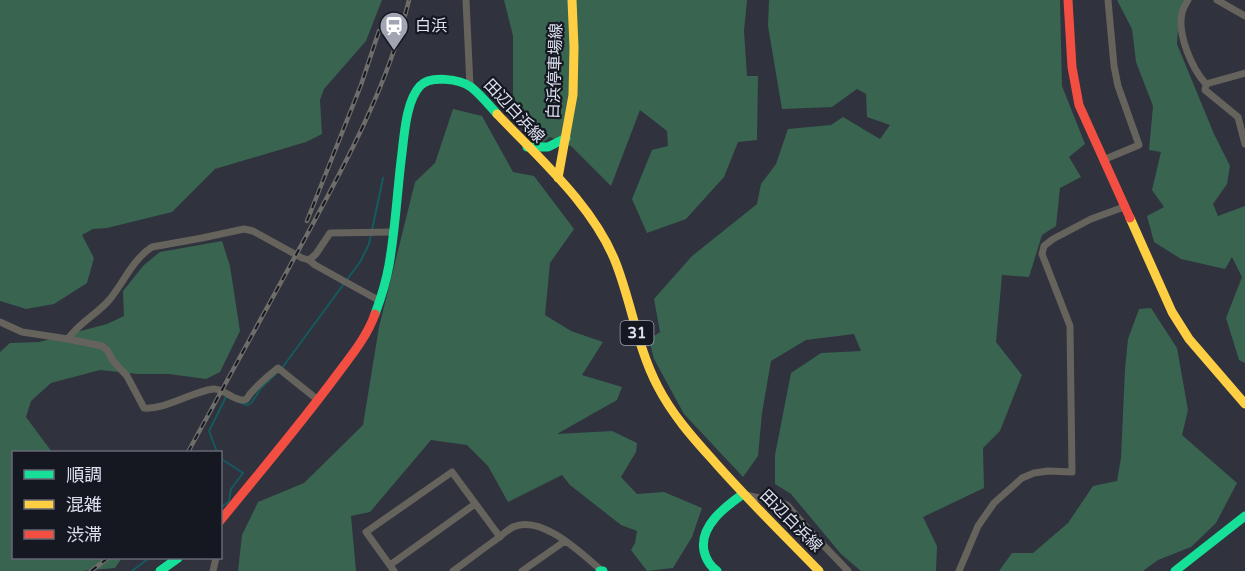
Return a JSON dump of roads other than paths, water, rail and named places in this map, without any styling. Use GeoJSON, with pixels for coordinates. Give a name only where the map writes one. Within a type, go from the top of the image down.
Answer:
{"type":"FeatureCollection","features":[{"type":"Feature","properties":{"kind":"main road","name":"白浜停車場線"},"geometry":{"type":"LineString","coordinates":[[558,178],[573,94],[572,0]]}},
{"type":"Feature","properties":{"kind":"main road"},"geometry":{"type":"LineString","coordinates":[[1068,0],[1072,67],[1079,105],[1103,160],[1180,327],[1245,404]]}},
{"type":"Feature","properties":{"kind":"main road","name":"田辺白浜線"},"geometry":{"type":"LineString","coordinates":[[222,519],[318,400],[373,321],[388,265],[405,131],[412,97],[423,82],[433,78],[470,86],[558,178],[596,223],[617,265],[640,345],[658,387],[684,427],[743,494],[819,571]]}},
{"type":"Feature","properties":{"kind":"main road"},"geometry":{"type":"LineString","coordinates":[[527,147],[555,146],[566,138]]}},
{"type":"Feature","properties":{"kind":"main road"},"geometry":{"type":"LineString","coordinates":[[717,571],[711,568],[704,552],[702,544],[705,534],[712,523],[743,494]]}},
{"type":"Feature","properties":{"kind":"main road"},"geometry":{"type":"LineString","coordinates":[[1175,571],[1245,516]]}},
{"type":"Feature","properties":{"kind":"main road"},"geometry":{"type":"LineString","coordinates":[[160,571],[177,559]]}},
{"type":"Feature","properties":{"kind":"street"},"geometry":{"type":"LineString","coordinates":[[466,0],[470,86]]}},
{"type":"Feature","properties":{"kind":"street"},"geometry":{"type":"LineString","coordinates":[[1103,160],[1139,145],[1118,86],[1108,0]]}},
{"type":"Feature","properties":{"kind":"street"},"geometry":{"type":"LineString","coordinates":[[1188,0],[1181,14],[1182,32],[1196,72],[1206,84],[1205,90],[1241,116],[1245,144]]}},
{"type":"Feature","properties":{"kind":"street"},"geometry":{"type":"LineString","coordinates":[[1217,0],[1245,16]]}},
{"type":"Feature","properties":{"kind":"street"},"geometry":{"type":"LineString","coordinates":[[1206,84],[1245,73]]}},
{"type":"Feature","properties":{"kind":"street"},"geometry":{"type":"LineString","coordinates":[[959,571],[978,526],[994,503],[1022,478],[1048,471],[1072,472],[1070,326],[1042,254],[1044,246],[1053,239],[1091,219],[1124,207]]}},
{"type":"Feature","properties":{"kind":"street"},"geometry":{"type":"LineString","coordinates":[[68,339],[78,327],[109,300],[145,251],[152,247],[212,236],[236,229],[253,231],[380,301]]}},
{"type":"Feature","properties":{"kind":"street"},"geometry":{"type":"LineString","coordinates":[[309,260],[316,254],[330,233],[393,232]]}},
{"type":"Feature","properties":{"kind":"street"},"geometry":{"type":"LineString","coordinates":[[0,322],[22,332],[102,346],[127,376],[144,408],[156,408],[198,392],[216,389],[235,398],[247,400],[258,386],[278,368],[318,400]]}},
{"type":"Feature","properties":{"kind":"street"},"geometry":{"type":"LineString","coordinates":[[475,504],[392,568],[366,532],[452,472],[500,537]]}},
{"type":"Feature","properties":{"kind":"street"},"geometry":{"type":"LineString","coordinates":[[743,494],[787,505],[848,571]]}},
{"type":"Feature","properties":{"kind":"street"},"geometry":{"type":"LineString","coordinates":[[453,571],[514,527],[526,524],[537,525],[565,541],[602,571]]}},
{"type":"Feature","properties":{"kind":"street"},"geometry":{"type":"LineString","coordinates":[[522,571],[565,541]]}},
{"type":"Feature","properties":{"kind":"waterway"},"geometry":{"type":"LineString","coordinates":[[241,403],[248,405],[252,402],[261,388],[282,368],[360,262],[369,244],[383,178]]}},
{"type":"Feature","properties":{"kind":"waterway"},"geometry":{"type":"LineString","coordinates":[[217,451],[209,431],[228,397]]}},
{"type":"Feature","properties":{"kind":"waterway"},"geometry":{"type":"LineString","coordinates":[[222,459],[243,473],[231,489],[229,501],[222,507]]}},
{"type":"Feature","properties":{"kind":"waterway"},"geometry":{"type":"LineString","coordinates":[[132,571],[148,559]]}},
{"type":"Feature","properties":{"kind":"railway"},"geometry":{"type":"LineString","coordinates":[[189,451],[346,161],[388,66],[409,0]]}},
{"type":"Feature","properties":{"kind":"railway"},"geometry":{"type":"LineString","coordinates":[[307,221],[361,85],[379,31]]}},
{"type":"Feature","properties":{"kind":"railway"},"geometry":{"type":"LineString","coordinates":[[91,571],[107,559]]}},
{"type":"Feature","properties":{"kind":"place","name":"白浜"},"geometry":{"type":"Point","coordinates":[394,52]}}]}
